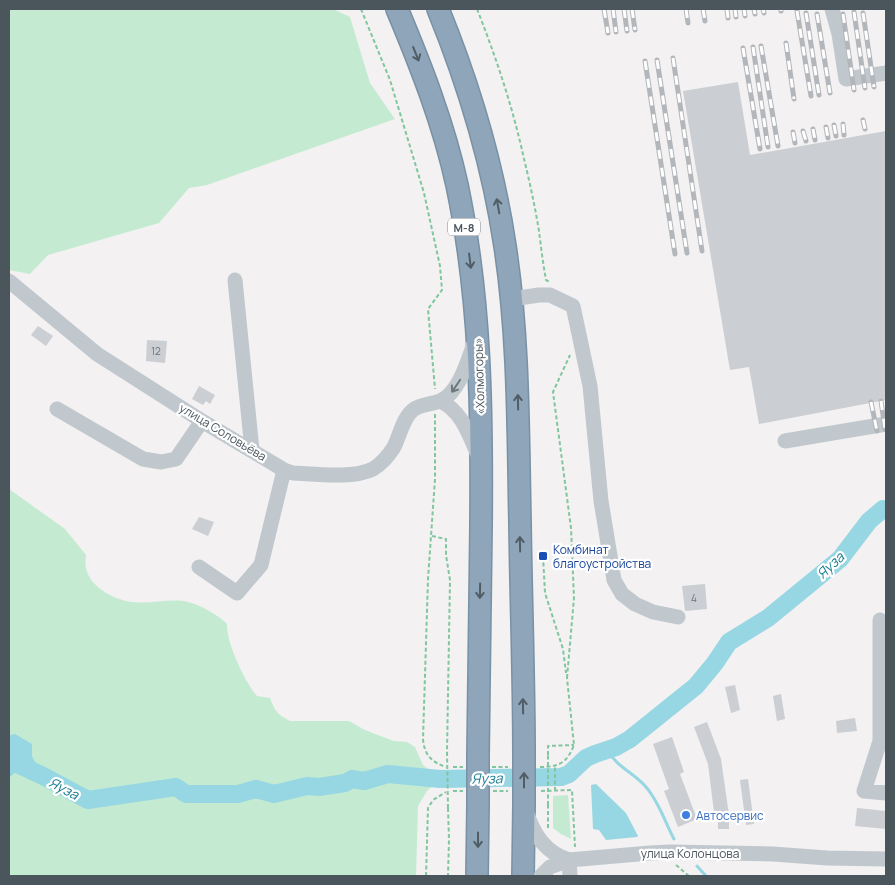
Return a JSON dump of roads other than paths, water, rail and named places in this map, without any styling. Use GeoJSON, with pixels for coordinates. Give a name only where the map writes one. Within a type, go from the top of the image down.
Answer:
{"type":"FeatureCollection","features":[{"type":"Feature","properties":{"kind":"highway","name":"«Холмогоры»"},"geometry":{"type":"LineString","coordinates":[[397,9],[418,60],[457,184],[468,250],[478,332],[481,462],[478,876]]}},
{"type":"Feature","properties":{"kind":"highway"},"geometry":{"type":"LineString","coordinates":[[438,9],[452,43],[475,112],[493,180],[512,299],[518,382],[524,805],[523,876]]}},
{"type":"Feature","properties":{"kind":"street"},"geometry":{"type":"LineString","coordinates":[[832,9],[839,34],[846,79],[886,72]]}},
{"type":"Feature","properties":{"kind":"street"},"geometry":{"type":"LineString","coordinates":[[236,280],[252,450]]}},
{"type":"Feature","properties":{"kind":"street","name":"улица Соловьёва"},"geometry":{"type":"LineString","coordinates":[[9,281],[97,354],[202,421],[284,470],[293,473],[356,473],[380,464],[394,446],[412,410],[446,398],[460,380],[478,332]]}},
{"type":"Feature","properties":{"kind":"street"},"geometry":{"type":"LineString","coordinates":[[512,299],[550,295],[573,306],[590,386],[602,501],[614,580],[622,594],[635,604],[653,612],[678,617]]}},
{"type":"Feature","properties":{"kind":"street"},"geometry":{"type":"LineString","coordinates":[[437,402],[457,413],[481,462]]}},
{"type":"Feature","properties":{"kind":"street"},"geometry":{"type":"LineString","coordinates":[[57,409],[142,459],[161,462],[176,459],[202,421]]}},
{"type":"Feature","properties":{"kind":"street"},"geometry":{"type":"LineString","coordinates":[[785,441],[886,424]]}},
{"type":"Feature","properties":{"kind":"street"},"geometry":{"type":"LineString","coordinates":[[199,567],[237,593],[261,565],[284,470]]}},
{"type":"Feature","properties":{"kind":"street"},"geometry":{"type":"LineString","coordinates":[[880,620],[883,739],[864,791],[886,793]]}},
{"type":"Feature","properties":{"kind":"street"},"geometry":{"type":"LineString","coordinates":[[524,805],[534,833],[544,846],[559,857],[569,860],[570,876]]}},
{"type":"Feature","properties":{"kind":"street","name":"улица Колонцова"},"geometry":{"type":"LineString","coordinates":[[541,876],[550,866],[569,860],[650,852],[773,854],[827,858],[886,859]]}},
{"type":"Feature","properties":{"kind":"water"},"geometry":{"type":"Polygon","coordinates":[[[15,734],[32,744],[32,756],[43,776],[31,777],[16,772],[9,778],[9,735],[15,734]]]}},
{"type":"Feature","properties":{"kind":"water"},"geometry":{"type":"Polygon","coordinates":[[[596,784],[626,813],[637,837],[606,840],[599,830],[593,829],[591,785],[596,784]]]}},
{"type":"Feature","properties":{"kind":"waterway","name":"Яуза"},"geometry":{"type":"LineString","coordinates":[[9,760],[88,800],[176,787],[186,794],[238,794],[256,789],[274,794],[307,786],[319,787],[345,783],[352,779],[364,781],[388,774],[440,779],[561,777],[569,774],[586,758],[616,747],[630,739],[696,686],[729,642],[768,618],[840,559],[869,521],[883,509]]}},
{"type":"Feature","properties":{"kind":"waterway"},"geometry":{"type":"LineString","coordinates":[[607,750],[616,762],[641,782],[651,793],[674,839]]}},
{"type":"Feature","properties":{"kind":"waterway"},"geometry":{"type":"LineString","coordinates":[[697,866],[706,876]]}},
{"type":"Feature","properties":{"kind":"railway"},"geometry":{"type":"LineString","coordinates":[[604,9],[608,33]]}},
{"type":"Feature","properties":{"kind":"railway"},"geometry":{"type":"LineString","coordinates":[[613,9],[616,32]]}},
{"type":"Feature","properties":{"kind":"railway"},"geometry":{"type":"LineString","coordinates":[[624,9],[627,31]]}},
{"type":"Feature","properties":{"kind":"railway"},"geometry":{"type":"LineString","coordinates":[[632,9],[635,30]]}},
{"type":"Feature","properties":{"kind":"railway"},"geometry":{"type":"LineString","coordinates":[[686,9],[688,23]]}},
{"type":"Feature","properties":{"kind":"railway"},"geometry":{"type":"LineString","coordinates":[[703,9],[705,21]]}},
{"type":"Feature","properties":{"kind":"railway"},"geometry":{"type":"LineString","coordinates":[[727,9],[728,18]]}},
{"type":"Feature","properties":{"kind":"railway"},"geometry":{"type":"LineString","coordinates":[[735,9],[736,17]]}},
{"type":"Feature","properties":{"kind":"railway"},"geometry":{"type":"LineString","coordinates":[[744,9],[745,16]]}},
{"type":"Feature","properties":{"kind":"railway"},"geometry":{"type":"LineString","coordinates":[[754,9],[755,14]]}},
{"type":"Feature","properties":{"kind":"railway"},"geometry":{"type":"LineString","coordinates":[[763,9],[764,13]]}},
{"type":"Feature","properties":{"kind":"railway"},"geometry":{"type":"LineString","coordinates":[[797,11],[811,96]]}},
{"type":"Feature","properties":{"kind":"railway"},"geometry":{"type":"LineString","coordinates":[[854,12],[865,88]]}},
{"type":"Feature","properties":{"kind":"railway"},"geometry":{"type":"LineString","coordinates":[[806,13],[819,95]]}},
{"type":"Feature","properties":{"kind":"railway"},"geometry":{"type":"LineString","coordinates":[[863,13],[874,87]]}},
{"type":"Feature","properties":{"kind":"railway"},"geometry":{"type":"LineString","coordinates":[[817,14],[830,93]]}},
{"type":"Feature","properties":{"kind":"railway"},"geometry":{"type":"LineString","coordinates":[[843,14],[854,90]]}},
{"type":"Feature","properties":{"kind":"railway"},"geometry":{"type":"LineString","coordinates":[[786,43],[794,99]]}},
{"type":"Feature","properties":{"kind":"railway"},"geometry":{"type":"LineString","coordinates":[[761,46],[778,146]]}},
{"type":"Feature","properties":{"kind":"railway"},"geometry":{"type":"LineString","coordinates":[[753,47],[768,147]]}},
{"type":"Feature","properties":{"kind":"railway"},"geometry":{"type":"LineString","coordinates":[[743,48],[760,149]]}},
{"type":"Feature","properties":{"kind":"railway"},"geometry":{"type":"LineString","coordinates":[[673,58],[702,251]]}},
{"type":"Feature","properties":{"kind":"railway"},"geometry":{"type":"LineString","coordinates":[[657,60],[687,253]]}},
{"type":"Feature","properties":{"kind":"railway"},"geometry":{"type":"LineString","coordinates":[[645,61],[675,254]]}},
{"type":"Feature","properties":{"kind":"railway"},"geometry":{"type":"LineString","coordinates":[[863,120],[865,129]]}},
{"type":"Feature","properties":{"kind":"railway"},"geometry":{"type":"LineString","coordinates":[[843,124],[844,135]]}},
{"type":"Feature","properties":{"kind":"railway"},"geometry":{"type":"LineString","coordinates":[[834,125],[836,136]]}},
{"type":"Feature","properties":{"kind":"railway"},"geometry":{"type":"LineString","coordinates":[[826,127],[828,138]]}},
{"type":"Feature","properties":{"kind":"railway"},"geometry":{"type":"LineString","coordinates":[[813,129],[815,140]]}},
{"type":"Feature","properties":{"kind":"railway"},"geometry":{"type":"LineString","coordinates":[[803,131],[806,141]]}},
{"type":"Feature","properties":{"kind":"railway"},"geometry":{"type":"LineString","coordinates":[[793,132],[795,143]]}},
{"type":"Feature","properties":{"kind":"railway"},"geometry":{"type":"LineString","coordinates":[[881,401],[885,429]]}},
{"type":"Feature","properties":{"kind":"railway"},"geometry":{"type":"LineString","coordinates":[[871,402],[877,431]]}},
{"type":"Feature","properties":{"kind":"place","name":"Комбинат благоустройства"},"geometry":{"type":"Point","coordinates":[543,556]}},
{"type":"Feature","properties":{"kind":"place","name":"Автосервис"},"geometry":{"type":"Point","coordinates":[686,815]}}]}
